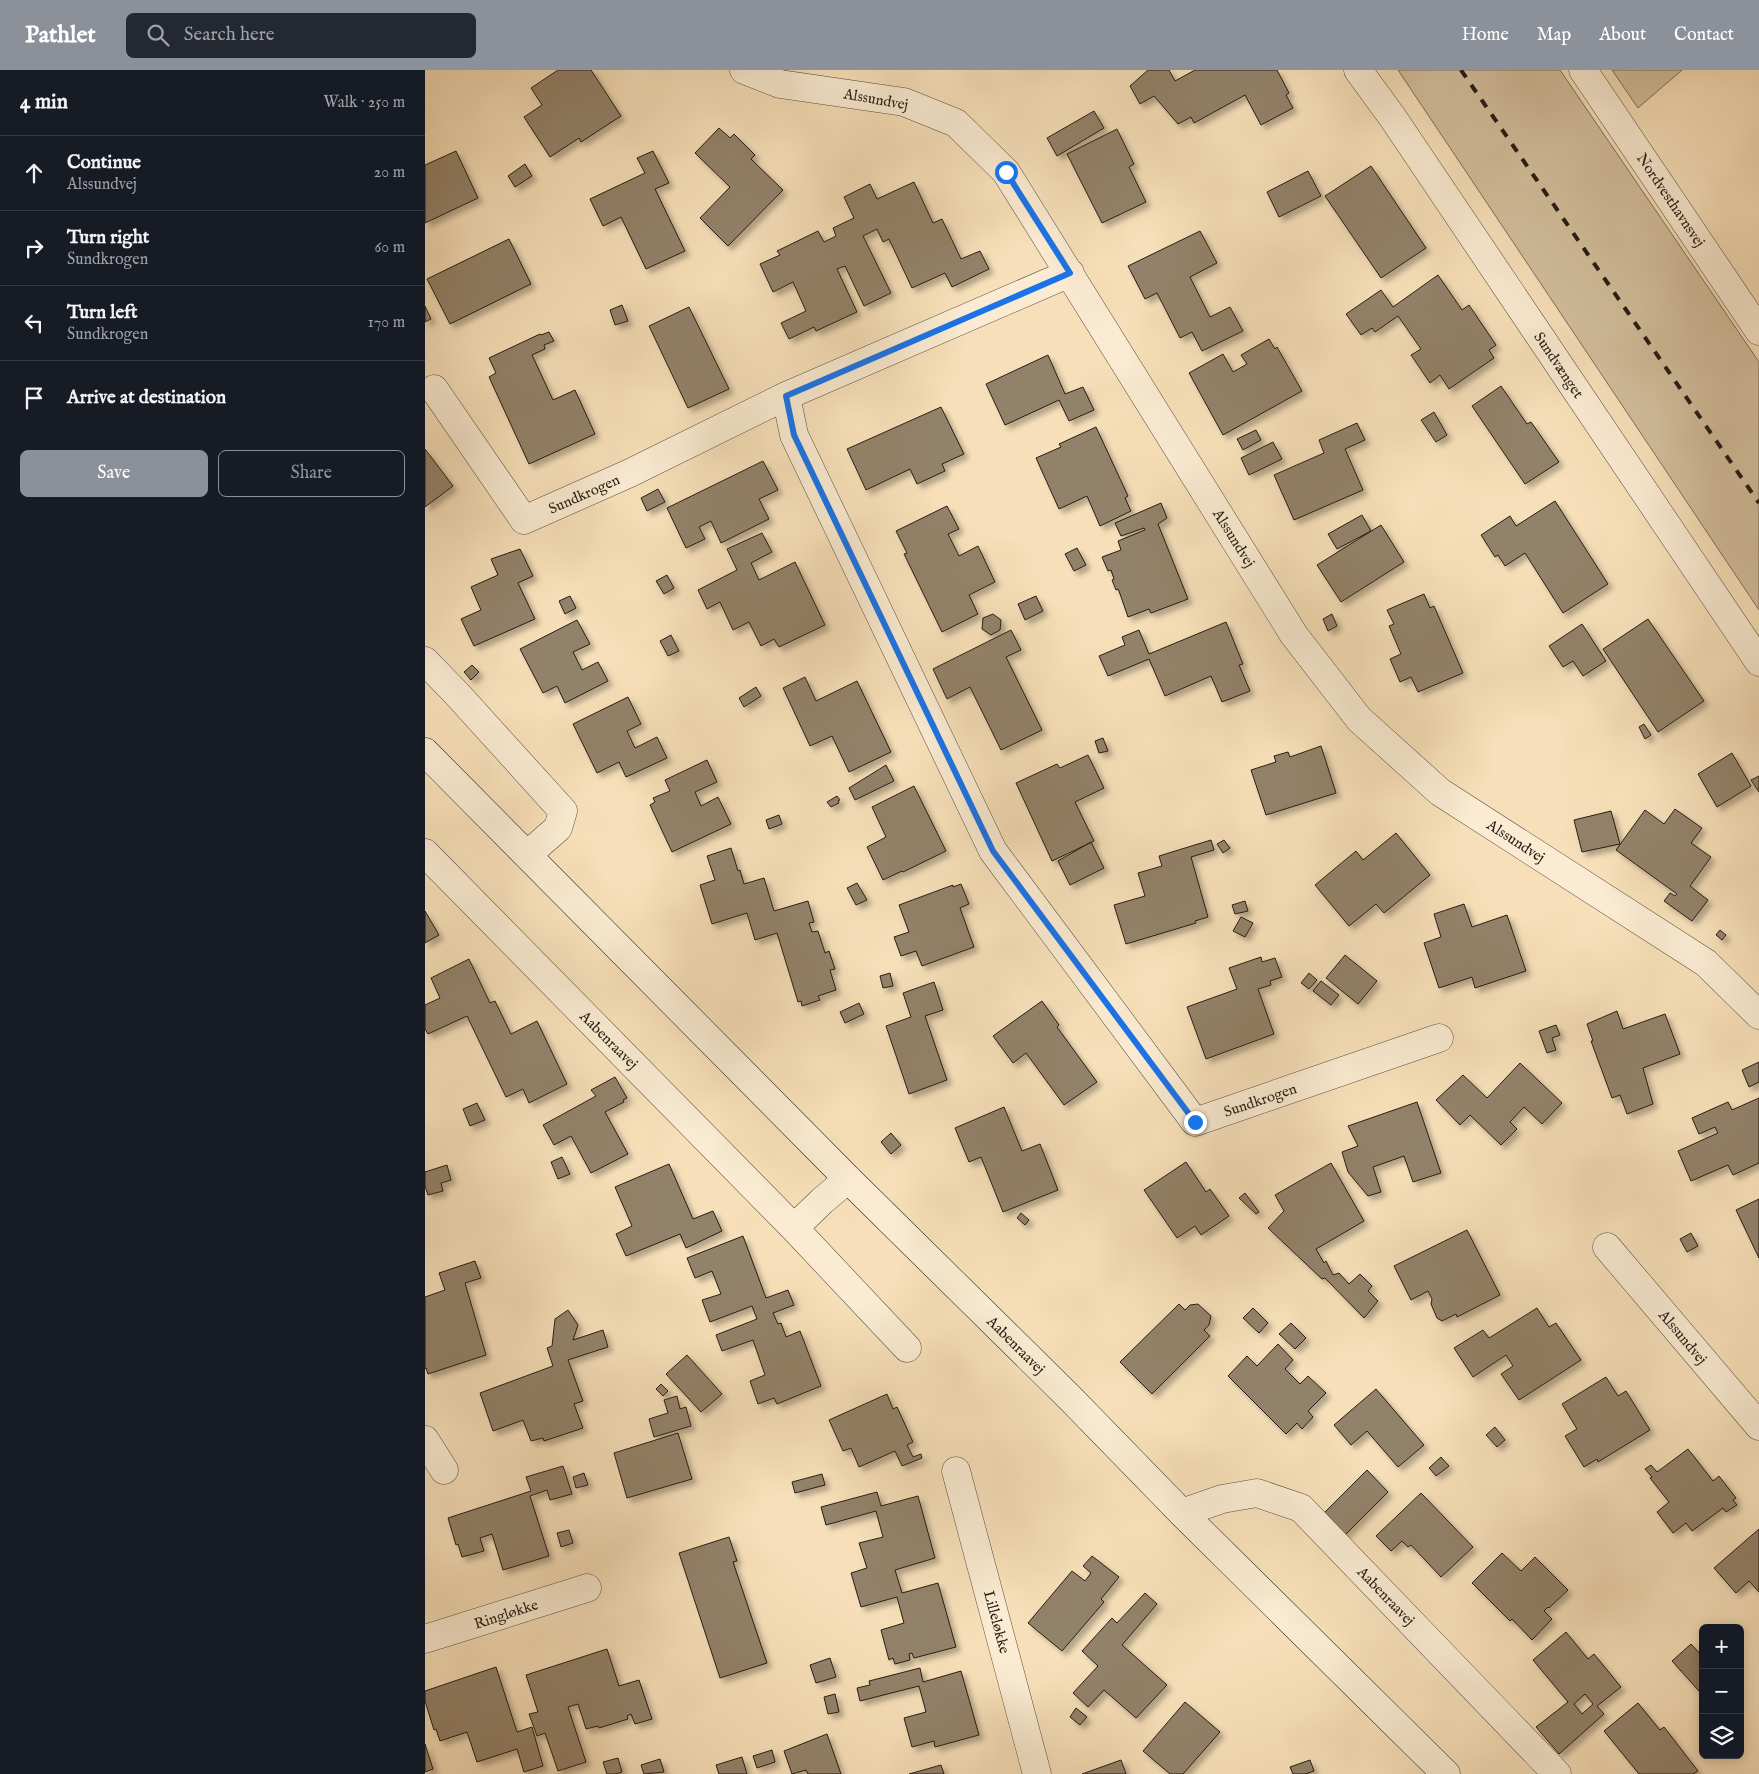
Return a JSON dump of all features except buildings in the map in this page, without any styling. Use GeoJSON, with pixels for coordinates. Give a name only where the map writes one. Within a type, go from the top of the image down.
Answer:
{"type":"FeatureCollection","features":[{"type":"Feature","properties":{"kind":"street","name":"Alssundvej"},"geometry":{"type":"LineString","coordinates":[[744,70],[779,84],[904,102],[956,123],[1006,172],[1294,635],[1359,719],[1440,792],[1706,963],[1759,1015]]}},
{"type":"Feature","properties":{"kind":"street","name":"Sundvænget"},"geometry":{"type":"LineString","coordinates":[[1358,70],[1399,126],[1759,662]]}},
{"type":"Feature","properties":{"kind":"street","name":"Nordvesthavnsvej"},"geometry":{"type":"LineString","coordinates":[[1583,70],[1759,331]]}},
{"type":"Feature","properties":{"kind":"street","name":"Sundkrogen"},"geometry":{"type":"LineString","coordinates":[[434,389],[524,520],[630,473],[786,396],[1070,273]]}},
{"type":"Feature","properties":{"kind":"street","name":"Sundkrogen"},"geometry":{"type":"LineString","coordinates":[[786,396],[794,435],[993,851],[1195,1122],[1439,1038]]}},
{"type":"Feature","properties":{"kind":"street"},"geometry":{"type":"LineString","coordinates":[[425,661],[563,811],[558,828],[527,855]]}},
{"type":"Feature","properties":{"kind":"street","name":"Aabenraavej"},"geometry":{"type":"LineString","coordinates":[[425,752],[848,1179],[1446,1774]]}},
{"type":"Feature","properties":{"kind":"street","name":"Aabenraavej"},"geometry":{"type":"LineString","coordinates":[[425,853],[794,1228],[907,1348]]}},
{"type":"Feature","properties":{"kind":"street"},"geometry":{"type":"LineString","coordinates":[[794,1228],[848,1179]]}},
{"type":"Feature","properties":{"kind":"street","name":"Alssundvej"},"geometry":{"type":"LineString","coordinates":[[1607,1247],[1759,1426]]}},
{"type":"Feature","properties":{"kind":"street"},"geometry":{"type":"LineString","coordinates":[[425,1440],[444,1470]]}},
{"type":"Feature","properties":{"kind":"street","name":"Lilleløkke"},"geometry":{"type":"LineString","coordinates":[[956,1471],[1037,1774]]}},
{"type":"Feature","properties":{"kind":"street","name":"Aabenraavej"},"geometry":{"type":"LineString","coordinates":[[1182,1513],[1222,1499],[1257,1493],[1301,1508],[1557,1774]]}},
{"type":"Feature","properties":{"kind":"street","name":"Ringløkke"},"geometry":{"type":"LineString","coordinates":[[425,1639],[587,1588]]}},
{"type":"Feature","properties":{"kind":"shaded area"},"geometry":{"type":"Polygon","coordinates":[[[1398,70],[1560,70],[1759,362],[1759,610],[1398,70]]]}},
{"type":"Feature","properties":{"kind":"shaded area"},"geometry":{"type":"Polygon","coordinates":[[[1612,70],[1682,70],[1638,108],[1612,70]]]}},
{"type":"Feature","properties":{"kind":"railway"},"geometry":{"type":"LineString","coordinates":[[1461,70],[1759,503]]}},
{"type":"Feature","properties":{"kind":"route"},"geometry":{"type":"LineString","coordinates":[[1006,172],[1070,273],[786,396],[794,435],[993,851],[1195,1122]]}}]}
